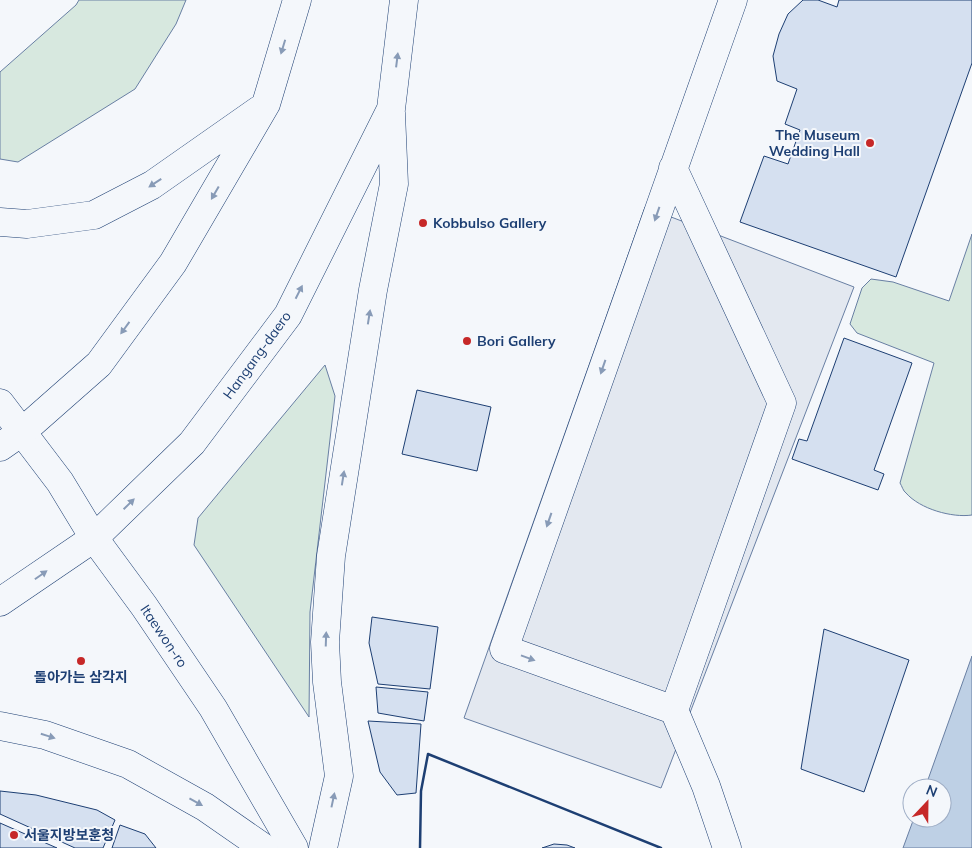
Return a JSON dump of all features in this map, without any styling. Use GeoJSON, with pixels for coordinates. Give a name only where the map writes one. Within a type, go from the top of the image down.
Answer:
{"type":"FeatureCollection","features":[{"type":"Feature","properties":{"kind":"main road"},"geometry":{"type":"LineString","coordinates":[[0,447],[23,431],[99,364],[173,263],[266,104],[297,0]]}},
{"type":"Feature","properties":{"kind":"main road","name":"Hangang-daero"},"geometry":{"type":"LineString","coordinates":[[0,602],[94,538],[192,443],[285,320],[391,109],[404,0]]}},
{"type":"Feature","properties":{"kind":"main road"},"geometry":{"type":"LineString","coordinates":[[674,710],[504,649],[733,0]]}},
{"type":"Feature","properties":{"kind":"main road"},"geometry":{"type":"LineString","coordinates":[[0,222],[27,224],[94,214],[152,186],[266,104]]}},
{"type":"Feature","properties":{"kind":"main road"},"geometry":{"type":"LineString","coordinates":[[323,848],[339,776],[327,682],[326,650],[331,556],[373,290],[394,184],[391,109]]}},
{"type":"Feature","properties":{"kind":"main road"},"geometry":{"type":"LineString","coordinates":[[673,168],[782,402],[674,710],[706,786],[727,848]]}},
{"type":"Feature","properties":{"kind":"main road","name":"Itaewon-ro"},"geometry":{"type":"LineString","coordinates":[[0,403],[60,482],[94,538],[144,606],[213,708],[294,848]]}},
{"type":"Feature","properties":{"kind":"main road"},"geometry":{"type":"LineString","coordinates":[[0,726],[45,734],[128,764],[204,807],[264,848]]}},
{"type":"Feature","properties":{"kind":"shaded area"},"geometry":{"type":"Polygon","coordinates":[[[79,0],[186,0],[176,24],[135,89],[18,162],[0,159],[0,72],[76,5],[79,0]]]}},
{"type":"Feature","properties":{"kind":"shaded area"},"geometry":{"type":"Polygon","coordinates":[[[645,207],[854,287],[661,788],[464,718],[645,207]]]}},
{"type":"Feature","properties":{"kind":"shaded area"},"geometry":{"type":"Polygon","coordinates":[[[972,234],[972,515],[964,516],[946,514],[919,504],[905,492],[900,483],[934,363],[857,333],[850,324],[862,288],[871,279],[893,282],[949,301],[972,234]]]}},
{"type":"Feature","properties":{"kind":"shaded area"},"geometry":{"type":"Polygon","coordinates":[[[325,365],[335,396],[310,612],[309,717],[194,545],[198,518],[325,365]]]}},
{"type":"Feature","properties":{"kind":"water"},"geometry":{"type":"Polygon","coordinates":[[[972,656],[972,848],[903,848],[910,828],[952,828],[952,778],[929,778],[972,656]]]}},
{"type":"Feature","properties":{"kind":"building","name":"The Museum Wedding Hall"},"geometry":{"type":"Polygon","coordinates":[[[803,0],[818,0],[837,7],[839,0],[972,0],[972,63],[896,277],[740,222],[764,156],[788,164],[800,130],[785,124],[797,89],[777,81],[773,56],[779,34],[788,14],[803,0]]]}},
{"type":"Feature","properties":{"kind":"building"},"geometry":{"type":"Polygon","coordinates":[[[844,338],[912,363],[874,470],[884,474],[878,490],[792,459],[799,439],[807,441],[844,338]]]}},
{"type":"Feature","properties":{"kind":"building"},"geometry":{"type":"Polygon","coordinates":[[[417,390],[491,407],[477,471],[402,454],[417,390]]]}},
{"type":"Feature","properties":{"kind":"building"},"geometry":{"type":"Polygon","coordinates":[[[372,617],[438,627],[430,689],[378,684],[369,643],[372,617]]]}},
{"type":"Feature","properties":{"kind":"building"},"geometry":{"type":"Polygon","coordinates":[[[824,629],[909,660],[864,792],[801,769],[824,629]]]}},
{"type":"Feature","properties":{"kind":"building"},"geometry":{"type":"Polygon","coordinates":[[[376,687],[428,692],[424,721],[378,713],[376,687]]]}},
{"type":"Feature","properties":{"kind":"building"},"geometry":{"type":"Polygon","coordinates":[[[368,721],[421,724],[416,793],[397,795],[380,772],[368,721]]]}},
{"type":"Feature","properties":{"kind":"building"},"geometry":{"type":"Polygon","coordinates":[[[0,791],[36,795],[97,810],[115,820],[103,848],[75,848],[0,814],[0,791]]]}},
{"type":"Feature","properties":{"kind":"building","name":"서울지방보훈청"},"geometry":{"type":"Polygon","coordinates":[[[0,823],[57,848],[0,848],[0,823]]]}},
{"type":"Feature","properties":{"kind":"building"},"geometry":{"type":"Polygon","coordinates":[[[120,825],[145,834],[156,848],[112,848],[120,825]]]}},
{"type":"Feature","properties":{"kind":"building"},"geometry":{"type":"Polygon","coordinates":[[[554,844],[567,845],[575,848],[542,848],[554,844]]]}},
{"type":"Feature","properties":{"kind":"wall"},"geometry":{"type":"LineString","coordinates":[[420,848],[421,791],[428,754],[661,848]]}},
{"type":"Feature","properties":{"kind":"place","name":"The Museum Wedding Hall"},"geometry":{"type":"Point","coordinates":[870,143]}},
{"type":"Feature","properties":{"kind":"place","name":"Kobbulso Gallery"},"geometry":{"type":"Point","coordinates":[423,223]}},
{"type":"Feature","properties":{"kind":"place","name":"Bori Gallery"},"geometry":{"type":"Point","coordinates":[467,341]}},
{"type":"Feature","properties":{"kind":"place","name":"돌아가는 삼각지"},"geometry":{"type":"Point","coordinates":[81,661]}},
{"type":"Feature","properties":{"kind":"place","name":"서울지방보훈청"},"geometry":{"type":"Point","coordinates":[14,835]}}]}
